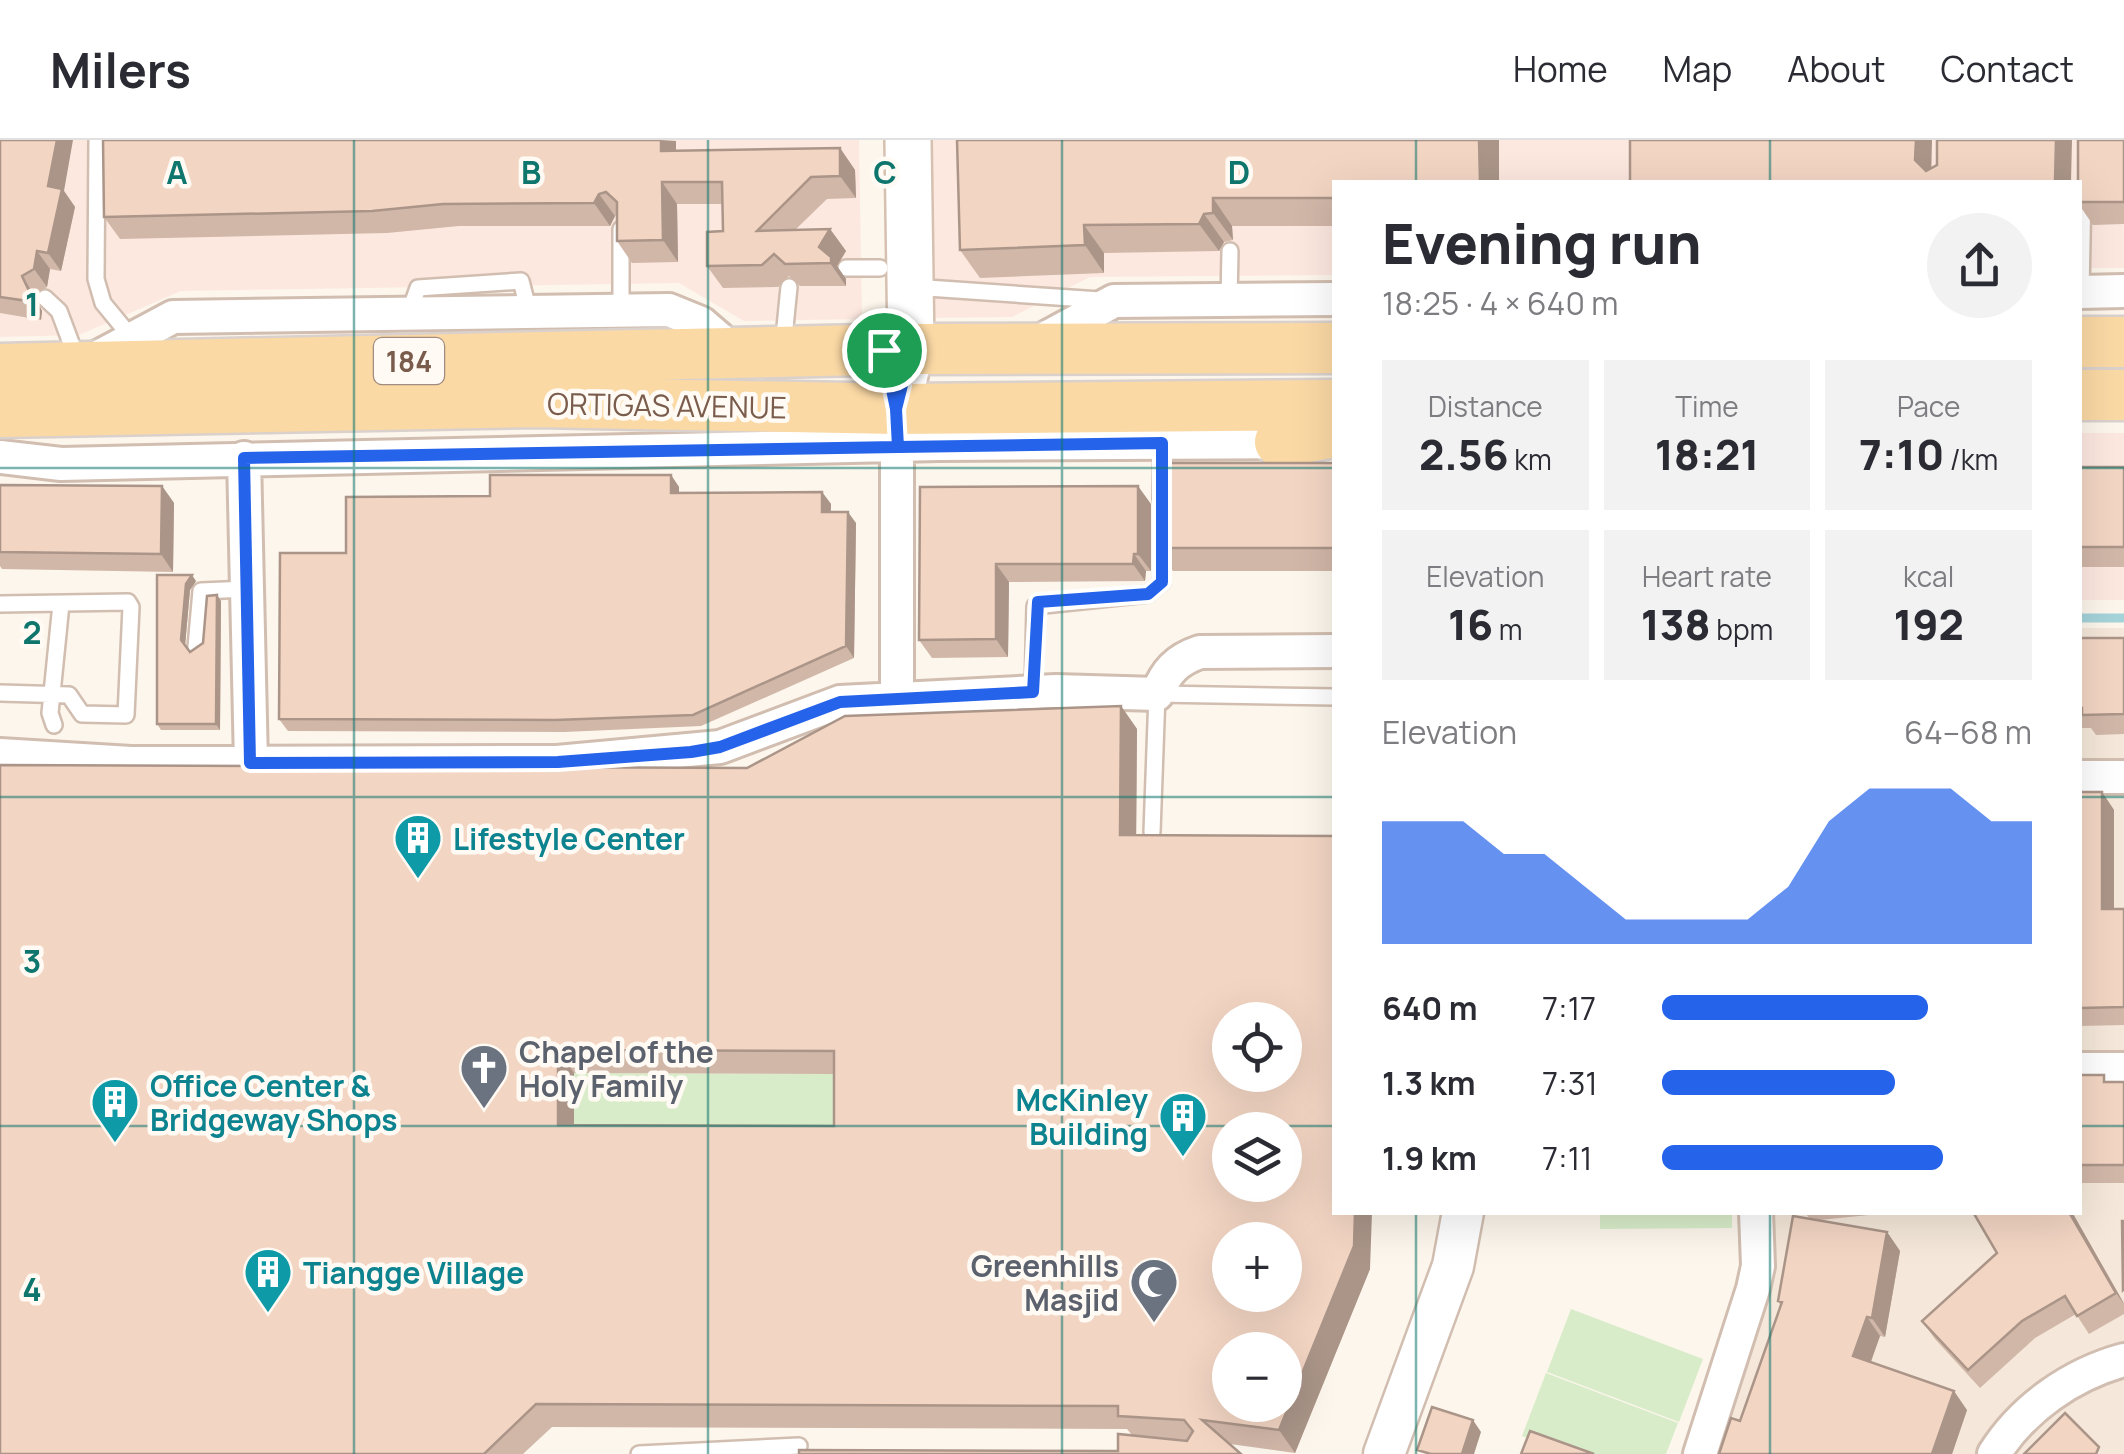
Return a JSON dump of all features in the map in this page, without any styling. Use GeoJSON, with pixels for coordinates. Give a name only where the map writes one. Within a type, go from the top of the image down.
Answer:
{"type":"FeatureCollection","features":[{"type":"Feature","properties":{"kind":"main road"},"geometry":{"type":"LineString","coordinates":[[882,140],[878,274],[898,349],[897,428]]}},
{"type":"Feature","properties":{"kind":"main road"},"geometry":{"type":"LineString","coordinates":[[878,274],[908,140]]}},
{"type":"Feature","properties":{"kind":"main road"},"geometry":{"type":"LineString","coordinates":[[2082,342],[2124,342]]}},
{"type":"Feature","properties":{"kind":"main road","name":"ORTIGAS AVENUE"},"geometry":{"type":"LineString","coordinates":[[0,369],[898,349],[1332,348]]}},
{"type":"Feature","properties":{"kind":"main road"},"geometry":{"type":"LineString","coordinates":[[2082,395],[2124,394]]}},
{"type":"Feature","properties":{"kind":"main road","name":"ORTIGAS AVENUE"},"geometry":{"type":"LineString","coordinates":[[0,412],[537,402],[897,428],[1332,406]]}},
{"type":"Feature","properties":{"kind":"main road"},"geometry":{"type":"LineString","coordinates":[[1280,442],[1332,433]]}},
{"type":"Feature","properties":{"kind":"street"},"geometry":{"type":"LineString","coordinates":[[2082,292],[2124,291]]}},
{"type":"Feature","properties":{"kind":"street"},"geometry":{"type":"LineString","coordinates":[[1026,350],[1049,333],[1114,301],[1332,299]]}},
{"type":"Feature","properties":{"kind":"street"},"geometry":{"type":"LineString","coordinates":[[80,368],[174,317],[669,310],[760,353]]}},
{"type":"Feature","properties":{"kind":"street"},"geometry":{"type":"LineString","coordinates":[[897,428],[897,700]]}},
{"type":"Feature","properties":{"kind":"street"},"geometry":{"type":"LineString","coordinates":[[0,457],[61,464],[897,428],[1162,443],[1332,442]]}},
{"type":"Feature","properties":{"kind":"street"},"geometry":{"type":"LineString","coordinates":[[244,458],[250,763]]}},
{"type":"Feature","properties":{"kind":"street"},"geometry":{"type":"LineString","coordinates":[[0,755],[52,760],[250,763],[558,762],[691,752],[720,747],[840,702],[1033,692],[1157,694],[1168,671],[1182,658],[1200,652],[1332,651]]}},
{"type":"Feature","properties":{"kind":"street"},"geometry":{"type":"LineString","coordinates":[[2082,777],[2124,776]]}},
{"type":"Feature","properties":{"kind":"street"},"geometry":{"type":"LineString","coordinates":[[2082,1069],[2124,1069]]}},
{"type":"Feature","properties":{"kind":"street"},"geometry":{"type":"LineString","coordinates":[[1384,1454],[1453,1266],[1463,1215]]}},
{"type":"Feature","properties":{"kind":"street"},"geometry":{"type":"LineString","coordinates":[[1700,1454],[1754,1289],[1758,1266],[1756,1215]]}},
{"type":"Feature","properties":{"kind":"street"},"geometry":{"type":"LineString","coordinates":[[1994,1454],[2053,1392],[2090,1370],[2124,1360]]}},
{"type":"Feature","properties":{"kind":"lane"},"geometry":{"type":"LineString","coordinates":[[97,140],[96,279],[103,303],[131,337]]}},
{"type":"Feature","properties":{"kind":"lane"},"geometry":{"type":"LineString","coordinates":[[2082,234],[2083,177]]}},
{"type":"Feature","properties":{"kind":"lane"},"geometry":{"type":"LineString","coordinates":[[621,225],[621,310]]}},
{"type":"Feature","properties":{"kind":"lane"},"geometry":{"type":"LineString","coordinates":[[1229,300],[1230,251]]}},
{"type":"Feature","properties":{"kind":"lane"},"geometry":{"type":"LineString","coordinates":[[878,274],[1114,301]]}},
{"type":"Feature","properties":{"kind":"lane"},"geometry":{"type":"LineString","coordinates":[[760,353],[789,286]]}},
{"type":"Feature","properties":{"kind":"lane"},"geometry":{"type":"LineString","coordinates":[[44,298],[59,312],[80,368]]}},
{"type":"Feature","properties":{"kind":"lane"},"geometry":{"type":"LineString","coordinates":[[1033,692],[1038,602],[1148,594],[1162,582],[1162,443]]}},
{"type":"Feature","properties":{"kind":"lane"},"geometry":{"type":"LineString","coordinates":[[196,647],[198,594],[204,589],[248,589]]}},
{"type":"Feature","properties":{"kind":"lane"},"geometry":{"type":"LineString","coordinates":[[0,604],[130,603],[129,711],[124,715],[82,714],[73,697],[0,693]]}},
{"type":"Feature","properties":{"kind":"lane"},"geometry":{"type":"LineString","coordinates":[[52,760],[60,604]]}},
{"type":"Feature","properties":{"kind":"lane"},"geometry":{"type":"LineString","coordinates":[[1152,832],[1157,694],[1332,696]]}},
{"type":"Feature","properties":{"kind":"lane"},"geometry":{"type":"LineString","coordinates":[[639,1454],[799,1446]]}},
{"type":"Feature","properties":{"kind":"shaded area"},"geometry":{"type":"Polygon","coordinates":[[[0,140],[859,140],[862,319],[744,321],[679,283],[181,291],[79,335],[0,337],[0,140]]]}},
{"type":"Feature","properties":{"kind":"shaded area"},"geometry":{"type":"Polygon","coordinates":[[[926,140],[2124,140],[2124,268],[2082,268],[2082,180],[1332,180],[1332,275],[1090,277],[1012,317],[925,318],[926,140]]]}},
{"type":"Feature","properties":{"kind":"shaded area"},"geometry":{"type":"Polygon","coordinates":[[[2082,433],[2124,433],[2124,600],[2082,600],[2082,433]]]}},
{"type":"Feature","properties":{"kind":"shaded area"},"geometry":{"type":"Polygon","coordinates":[[[2082,628],[2124,628],[2124,1454],[1680,1454],[1745,1296],[1742,1215],[2082,1215],[2082,628]]]}},
{"type":"Feature","properties":{"kind":"green space"},"geometry":{"type":"Polygon","coordinates":[[[574,1073],[850,1074],[850,1149],[574,1148],[574,1073]]]}},
{"type":"Feature","properties":{"kind":"green space"},"geometry":{"type":"Polygon","coordinates":[[[1600,1215],[1732,1215],[1732,1228],[1600,1229],[1600,1215]]]}},
{"type":"Feature","properties":{"kind":"green space"},"geometry":{"type":"Polygon","coordinates":[[[1571,1309],[1703,1359],[1679,1422],[1547,1372],[1571,1309]]]}},
{"type":"Feature","properties":{"kind":"green space"},"geometry":{"type":"Polygon","coordinates":[[[1546,1373],[1678,1423],[1666,1454],[1569,1454],[1522,1436],[1546,1373]]]}},
{"type":"Feature","properties":{"kind":"building"},"geometry":{"type":"Polygon","coordinates":[[[0,140],[57,140],[48,186],[62,189],[48,253],[37,251],[34,269],[22,276],[30,293],[28,301],[0,297],[0,140]]]}},
{"type":"Feature","properties":{"kind":"building"},"geometry":{"type":"Polygon","coordinates":[[[103,140],[661,140],[661,151],[840,148],[840,176],[811,177],[757,231],[830,229],[819,247],[831,257],[831,263],[785,264],[774,254],[762,265],[707,266],[707,232],[723,231],[722,182],[662,182],[663,240],[617,241],[617,202],[606,192],[599,194],[594,203],[443,204],[372,211],[104,217],[103,140]]]}},
{"type":"Feature","properties":{"kind":"building"},"geometry":{"type":"Polygon","coordinates":[[[957,140],[1479,140],[1480,180],[1332,180],[1332,198],[1213,198],[1213,213],[1204,214],[1199,224],[1084,225],[1085,245],[960,250],[957,140]]]}},
{"type":"Feature","properties":{"kind":"building"},"geometry":{"type":"Polygon","coordinates":[[[1630,140],[1916,140],[1915,160],[1926,171],[1937,165],[1937,140],[2056,140],[2055,180],[1630,180],[1630,140]]]}},
{"type":"Feature","properties":{"kind":"building"},"geometry":{"type":"Polygon","coordinates":[[[2078,140],[2124,140],[2124,202],[2082,202],[2082,180],[2078,180],[2078,140]]]}},
{"type":"Feature","properties":{"kind":"building"},"geometry":{"type":"Polygon","coordinates":[[[1164,463],[1332,463],[1332,548],[1157,548],[1157,481],[1164,481],[1164,463]]]}},
{"type":"Feature","properties":{"kind":"building"},"geometry":{"type":"Polygon","coordinates":[[[2082,467],[2124,467],[2124,547],[2082,547],[2082,467]]]}},
{"type":"Feature","properties":{"kind":"building"},"geometry":{"type":"Polygon","coordinates":[[[490,475],[671,475],[671,493],[822,492],[822,512],[848,512],[846,646],[693,715],[555,720],[279,719],[280,553],[346,553],[346,497],[490,496],[490,475]]]}},
{"type":"Feature","properties":{"kind":"building"},"geometry":{"type":"Polygon","coordinates":[[[0,485],[162,486],[161,554],[0,552],[0,485]]]}},
{"type":"Feature","properties":{"kind":"building"},"geometry":{"type":"Polygon","coordinates":[[[1138,486],[1138,554],[1134,554],[1133,564],[996,564],[996,639],[919,640],[920,487],[1138,486]]]}},
{"type":"Feature","properties":{"kind":"building"},"geometry":{"type":"Polygon","coordinates":[[[157,575],[192,575],[186,584],[181,640],[190,652],[203,643],[207,596],[217,595],[216,724],[157,724],[157,575]]]}},
{"type":"Feature","properties":{"kind":"building"},"geometry":{"type":"Polygon","coordinates":[[[2082,638],[2124,638],[2124,714],[2082,715],[2082,638]]]}},
{"type":"Feature","properties":{"kind":"building"},"geometry":{"type":"Polygon","coordinates":[[[1121,706],[1120,835],[1332,836],[1332,1215],[1355,1215],[1354,1246],[1302,1374],[1302,1332],[1212,1332],[1212,1421],[1202,1420],[1241,1454],[799,1454],[799,1450],[1118,1451],[1118,1434],[1187,1441],[1193,1431],[1184,1420],[1118,1416],[1118,1406],[536,1404],[484,1454],[0,1454],[0,765],[747,768],[845,716],[1121,706]],[[558,1050],[558,1125],[834,1126],[834,1051],[558,1050]]]}},
{"type":"Feature","properties":{"kind":"building"},"geometry":{"type":"Polygon","coordinates":[[[2082,792],[2102,792],[2102,909],[2124,909],[2124,1007],[2082,1008],[2082,792]]]}},
{"type":"Feature","properties":{"kind":"building"},"geometry":{"type":"Polygon","coordinates":[[[2082,1075],[2104,1075],[2104,1082],[2124,1082],[2124,1165],[2082,1165],[2082,1075]]]}},
{"type":"Feature","properties":{"kind":"building"},"geometry":{"type":"Polygon","coordinates":[[[1975,1215],[2071,1215],[2116,1293],[2077,1316],[2065,1296],[2022,1321],[1968,1370],[1922,1321],[1997,1253],[1975,1215]]]}},
{"type":"Feature","properties":{"kind":"building"},"geometry":{"type":"Polygon","coordinates":[[[1793,1216],[1887,1232],[1872,1318],[1867,1317],[1853,1356],[1954,1391],[1932,1454],[1719,1454],[1731,1418],[1740,1421],[1782,1302],[1778,1301],[1793,1216]]]}},
{"type":"Feature","properties":{"kind":"building"},"geometry":{"type":"Polygon","coordinates":[[[2122,1221],[2124,1221],[2123,1290],[2122,1221]]]}},
{"type":"Feature","properties":{"kind":"building"},"geometry":{"type":"Polygon","coordinates":[[[1432,1407],[1473,1420],[1462,1454],[1417,1450],[1432,1407]]]}},
{"type":"Feature","properties":{"kind":"building"},"geometry":{"type":"Polygon","coordinates":[[[2065,1413],[2099,1447],[2096,1454],[2024,1454],[2065,1413]]]}},
{"type":"Feature","properties":{"kind":"building"},"geometry":{"type":"Polygon","coordinates":[[[1217,1422],[1282,1422],[1279,1430],[1217,1422]]]}},
{"type":"Feature","properties":{"kind":"building"},"geometry":{"type":"Polygon","coordinates":[[[1530,1431],[1594,1454],[1521,1454],[1530,1431]]]}},
{"type":"Feature","properties":{"kind":"waterway"},"geometry":{"type":"LineString","coordinates":[[2082,618],[2124,618]]}},
{"type":"Feature","properties":{"kind":"place","name":"Lifestyle Center"},"geometry":{"type":"Point","coordinates":[418,880]}},
{"type":"Feature","properties":{"kind":"place","name":"Chapel of the Holy Family"},"geometry":{"type":"Point","coordinates":[484,1110]}},
{"type":"Feature","properties":{"kind":"place","name":"Office Center & Bridgeway Shops"},"geometry":{"type":"Point","coordinates":[115,1144]}},
{"type":"Feature","properties":{"kind":"place","name":"McKinley Building"},"geometry":{"type":"Point","coordinates":[1183,1158]}},
{"type":"Feature","properties":{"kind":"place","name":"Tiangge Village"},"geometry":{"type":"Point","coordinates":[268,1314]}},
{"type":"Feature","properties":{"kind":"place","name":"Greenhills Masjid"},"geometry":{"type":"Point","coordinates":[1154,1324]}},
{"type":"Feature","properties":{"kind":"route"},"geometry":{"type":"LineString","coordinates":[[884,350],[896,409],[898,447],[244,458],[250,763],[558,762],[691,752],[720,747],[840,702],[1033,692],[1038,602],[1148,594],[1162,582],[1162,443],[898,447],[896,409],[911,349],[884,350]]}}]}
